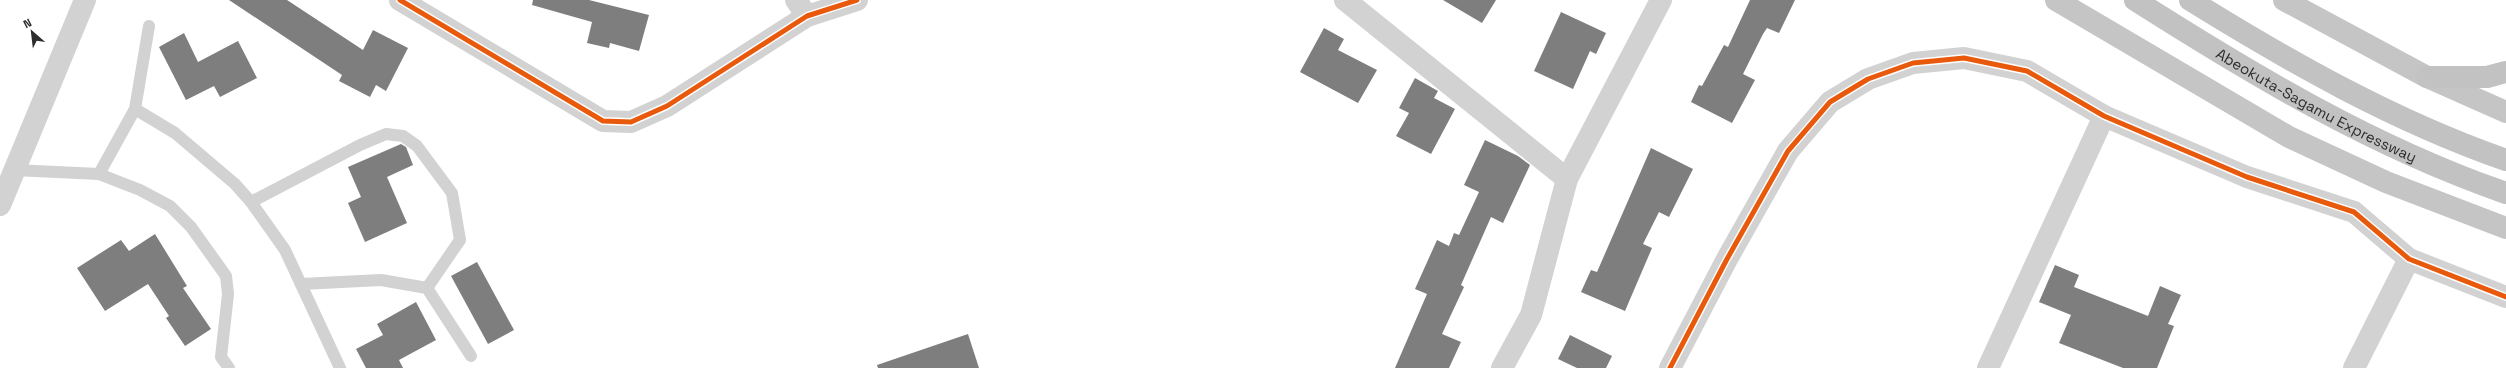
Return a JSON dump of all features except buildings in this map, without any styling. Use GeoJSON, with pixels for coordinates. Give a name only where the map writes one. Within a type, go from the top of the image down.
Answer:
{"type":"FeatureCollection","features":[{"type":"Feature","properties":{"kind":"highway","name":"Abeokuta-Sagamu Expressway"},"geometry":{"type":"LineString","coordinates":[[2135,0],[2299,100],[2386,144],[2506,194]]}},
{"type":"Feature","properties":{"kind":"highway","name":"Abeokuta-Sagamu Expressway"},"geometry":{"type":"LineString","coordinates":[[2190,0],[2305,69],[2392,113],[2506,160]]}},
{"type":"Feature","properties":{"kind":"highway"},"geometry":{"type":"LineString","coordinates":[[2427,77],[2487,77],[2506,72]]}},
{"type":"Feature","properties":{"kind":"main road"},"geometry":{"type":"LineString","coordinates":[[2056,0],[2289,137],[2386,182],[2506,228]]}},
{"type":"Feature","properties":{"kind":"main road"},"geometry":{"type":"LineString","coordinates":[[2284,0],[2427,77],[2506,112]]}},
{"type":"Feature","properties":{"kind":"street"},"geometry":{"type":"LineString","coordinates":[[0,205],[85,0]]}},
{"type":"Feature","properties":{"kind":"street"},"geometry":{"type":"LineString","coordinates":[[400,0],[603,121],[631,122],[667,106],[801,8],[857,0]]}},
{"type":"Feature","properties":{"kind":"street"},"geometry":{"type":"LineString","coordinates":[[1345,0],[1567,179]]}},
{"type":"Feature","properties":{"kind":"street"},"geometry":{"type":"LineString","coordinates":[[1502,368],[1531,315],[1567,179],[1661,0]]}},
{"type":"Feature","properties":{"kind":"street"},"geometry":{"type":"LineString","coordinates":[[1670,368],[1727,259],[1788,151],[1830,102],[1868,79],[1913,63],[1964,58],[2027,71],[2104,116],[2247,177],[2354,212],[2409,259],[2506,297]]}},
{"type":"Feature","properties":{"kind":"street"},"geometry":{"type":"LineString","coordinates":[[1988,368],[2104,116]]}},
{"type":"Feature","properties":{"kind":"street"},"geometry":{"type":"LineString","coordinates":[[2354,368],[2409,259]]}},
{"type":"Feature","properties":{"kind":"lane"},"geometry":{"type":"LineString","coordinates":[[99,174],[135,109],[149,26]]}},
{"type":"Feature","properties":{"kind":"lane"},"geometry":{"type":"LineString","coordinates":[[135,109],[175,133],[235,184],[251,202],[285,250],[340,368]]}},
{"type":"Feature","properties":{"kind":"lane"},"geometry":{"type":"LineString","coordinates":[[251,202],[360,145],[386,134],[403,136],[417,146],[452,193],[460,240],[427,288]]}},
{"type":"Feature","properties":{"kind":"lane"},"geometry":{"type":"LineString","coordinates":[[14,170],[99,174],[140,190],[170,206],[191,227],[226,276],[228,294],[221,357],[228,368]]}},
{"type":"Feature","properties":{"kind":"lane"},"geometry":{"type":"LineString","coordinates":[[301,284],[381,280],[427,288],[471,356]]}},
{"type":"Feature","properties":{"kind":"cycle path"},"geometry":{"type":"LineString","coordinates":[[400,0],[603,121],[631,122],[667,106],[807,16],[857,0]]}},
{"type":"Feature","properties":{"kind":"cycle path"},"geometry":{"type":"LineString","coordinates":[[1670,368],[1727,259],[1788,151],[1830,102],[1868,79],[1913,63],[1964,58],[2027,71],[2104,116],[2247,177],[2354,212],[2409,259],[2506,297]]}}]}
